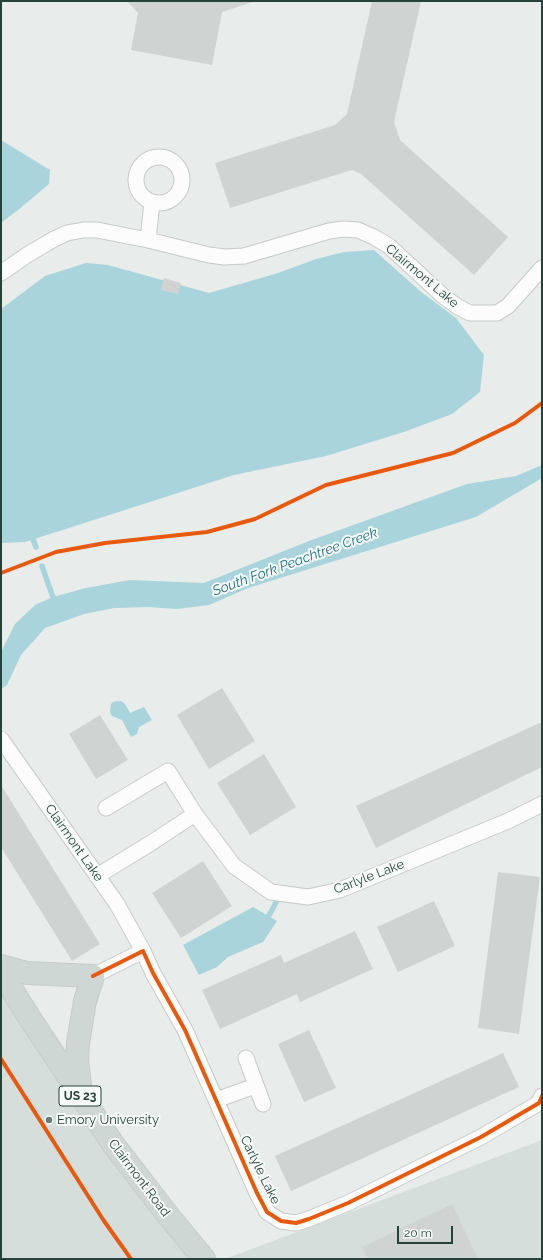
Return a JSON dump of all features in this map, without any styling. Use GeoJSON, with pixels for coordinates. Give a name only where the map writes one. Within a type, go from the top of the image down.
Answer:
{"type":"FeatureCollection","features":[{"type":"Feature","properties":{"kind":"main road"},"geometry":{"type":"LineString","coordinates":[[1,966],[27,974],[93,976],[85,1001],[78,1044],[77,1061],[81,1097]]}},
{"type":"Feature","properties":{"kind":"main road","name":"Clairmont Road"},"geometry":{"type":"LineString","coordinates":[[1,972],[113,1144],[204,1259]]}},
{"type":"Feature","properties":{"kind":"street"},"geometry":{"type":"LineString","coordinates":[[148,240],[152,202]]}},
{"type":"Feature","properties":{"kind":"street","name":"Clairmont Lake"},"geometry":{"type":"LineString","coordinates":[[1,273],[26,255],[54,239],[67,233],[83,230],[97,230],[148,240],[225,258],[244,256],[329,231],[344,229],[358,230],[389,246],[443,296],[458,307],[470,313],[497,313],[508,306],[542,268]]}},
{"type":"Feature","properties":{"kind":"street","name":"Clairmont Lake"},"geometry":{"type":"LineString","coordinates":[[1,739],[117,904],[143,951]]}},
{"type":"Feature","properties":{"kind":"street","name":"Carlyle Lake"},"geometry":{"type":"LineString","coordinates":[[106,808],[168,771],[195,814],[234,866],[271,892],[308,897],[340,890],[508,821],[542,804]]}},
{"type":"Feature","properties":{"kind":"street"},"geometry":{"type":"LineString","coordinates":[[97,876],[195,814]]}},
{"type":"Feature","properties":{"kind":"street"},"geometry":{"type":"LineString","coordinates":[[93,976],[143,951]]}},
{"type":"Feature","properties":{"kind":"street","name":"Carlyle Lake"},"geometry":{"type":"LineString","coordinates":[[143,951],[153,973],[185,1030],[247,1172],[267,1212],[281,1222],[296,1223],[348,1203],[481,1136],[539,1103],[542,1096]]}},
{"type":"Feature","properties":{"kind":"street"},"geometry":{"type":"LineString","coordinates":[[246,1058],[255,1086],[263,1104]]}},
{"type":"Feature","properties":{"kind":"street"},"geometry":{"type":"LineString","coordinates":[[216,1100],[255,1086]]}},
{"type":"Feature","properties":{"kind":"shaded area","name":"Emory University"},"geometry":{"type":"Polygon","coordinates":[[[1,973],[204,1259],[1,1259],[1,973]]]}},
{"type":"Feature","properties":{"kind":"shaded area"},"geometry":{"type":"Polygon","coordinates":[[[542,1140],[542,1259],[225,1259],[542,1140]]]}},
{"type":"Feature","properties":{"kind":"water"},"geometry":{"type":"Polygon","coordinates":[[[1,140],[50,170],[49,184],[1,223],[1,140]]]}},
{"type":"Feature","properties":{"kind":"water"},"geometry":{"type":"Polygon","coordinates":[[[374,250],[420,291],[456,318],[484,355],[480,392],[452,414],[404,432],[326,456],[234,475],[25,542],[1,543],[1,309],[45,276],[86,263],[108,265],[209,293],[278,273],[316,259],[344,252],[374,250]]]}},
{"type":"Feature","properties":{"kind":"water","name":"South Fork Peachtree Creek"},"geometry":{"type":"Polygon","coordinates":[[[542,465],[542,478],[476,517],[248,588],[209,605],[177,609],[148,607],[114,608],[84,614],[45,628],[21,655],[7,685],[1,689],[1,652],[15,624],[35,605],[53,597],[86,588],[130,580],[204,583],[309,541],[467,484],[516,476],[542,465]]]}},
{"type":"Feature","properties":{"kind":"water"},"geometry":{"type":"Polygon","coordinates":[[[121,701],[125,704],[130,713],[144,707],[152,720],[139,727],[137,734],[131,737],[122,720],[112,716],[110,712],[111,704],[121,701]]]}},
{"type":"Feature","properties":{"kind":"water"},"geometry":{"type":"Polygon","coordinates":[[[253,907],[277,921],[263,942],[228,957],[217,967],[199,975],[183,945],[253,907]]]}},
{"type":"Feature","properties":{"kind":"building"},"geometry":{"type":"Polygon","coordinates":[[[127,1],[256,1],[222,12],[212,65],[131,50],[138,13],[127,1]]]}},
{"type":"Feature","properties":{"kind":"building"},"geometry":{"type":"Polygon","coordinates":[[[372,1],[421,1],[394,122],[400,140],[508,237],[474,275],[361,174],[352,170],[230,208],[215,163],[335,125],[347,114],[372,1]]]}},
{"type":"Feature","properties":{"kind":"building"},"geometry":{"type":"Polygon","coordinates":[[[164,278],[181,283],[178,294],[161,290],[164,278]]]}},
{"type":"Feature","properties":{"kind":"building"},"geometry":{"type":"Polygon","coordinates":[[[222,688],[255,741],[209,769],[177,715],[222,688]]]}},
{"type":"Feature","properties":{"kind":"building"},"geometry":{"type":"Polygon","coordinates":[[[100,715],[128,760],[96,779],[69,734],[100,715]]]}},
{"type":"Feature","properties":{"kind":"building"},"geometry":{"type":"Polygon","coordinates":[[[542,722],[542,767],[376,848],[356,806],[542,722]]]}},
{"type":"Feature","properties":{"kind":"building"},"geometry":{"type":"Polygon","coordinates":[[[264,754],[296,807],[250,835],[217,783],[264,754]]]}},
{"type":"Feature","properties":{"kind":"building"},"geometry":{"type":"Polygon","coordinates":[[[1,785],[100,944],[72,961],[1,847],[1,785]]]}},
{"type":"Feature","properties":{"kind":"building"},"geometry":{"type":"Polygon","coordinates":[[[203,861],[232,906],[181,938],[152,893],[203,861]]]}},
{"type":"Feature","properties":{"kind":"building"},"geometry":{"type":"Polygon","coordinates":[[[498,872],[540,877],[519,1034],[478,1028],[498,872]]]}},
{"type":"Feature","properties":{"kind":"building"},"geometry":{"type":"Polygon","coordinates":[[[434,901],[455,946],[398,972],[377,927],[434,901]]]}},
{"type":"Feature","properties":{"kind":"building"},"geometry":{"type":"Polygon","coordinates":[[[355,931],[373,969],[300,1002],[297,994],[220,1029],[202,990],[281,955],[284,963],[355,931]]]}},
{"type":"Feature","properties":{"kind":"building"},"geometry":{"type":"Polygon","coordinates":[[[309,1030],[336,1088],[304,1102],[278,1044],[309,1030]]]}},
{"type":"Feature","properties":{"kind":"building"},"geometry":{"type":"Polygon","coordinates":[[[503,1053],[519,1087],[291,1191],[275,1156],[503,1053]]]}},
{"type":"Feature","properties":{"kind":"building"},"geometry":{"type":"Polygon","coordinates":[[[452,1204],[478,1259],[368,1259],[362,1247],[452,1204]]]}},
{"type":"Feature","properties":{"kind":"waterway"},"geometry":{"type":"LineString","coordinates":[[33,539],[36,547]]}},
{"type":"Feature","properties":{"kind":"waterway"},"geometry":{"type":"LineString","coordinates":[[42,566],[55,603]]}},
{"type":"Feature","properties":{"kind":"waterway"},"geometry":{"type":"LineString","coordinates":[[265,923],[280,895]]}},
{"type":"Feature","properties":{"kind":"cycle path"},"geometry":{"type":"LineString","coordinates":[[1,573],[56,552],[105,543],[207,532],[255,519],[326,485],[453,453],[515,423],[542,403]]}},
{"type":"Feature","properties":{"kind":"cycle path"},"geometry":{"type":"LineString","coordinates":[[93,976],[143,951],[153,973],[185,1030],[257,1193],[267,1212],[281,1221],[296,1223],[348,1203],[481,1137],[539,1103],[542,1096]]}},
{"type":"Feature","properties":{"kind":"cycle path"},"geometry":{"type":"LineString","coordinates":[[1,1059],[104,1221],[131,1259]]}},
{"type":"Feature","properties":{"kind":"place","name":"Emory University"},"geometry":{"type":"Point","coordinates":[49,1120]}}]}
